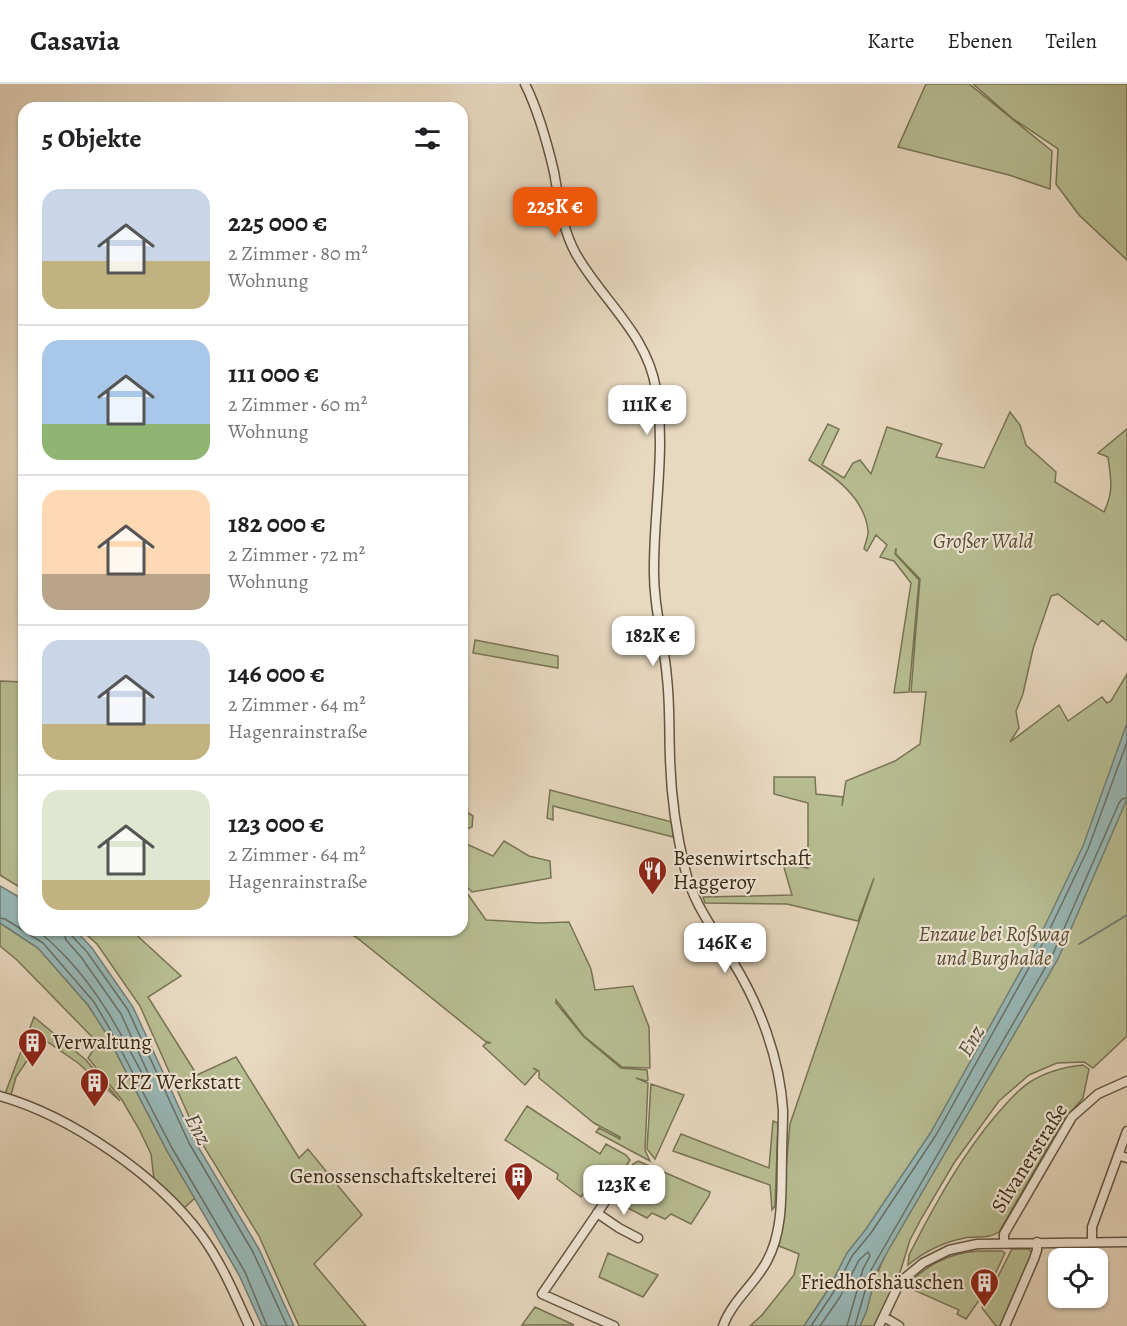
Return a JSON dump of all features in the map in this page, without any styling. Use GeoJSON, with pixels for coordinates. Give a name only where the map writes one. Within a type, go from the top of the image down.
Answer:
{"type":"FeatureCollection","features":[{"type":"Feature","properties":{"kind":"street"},"geometry":{"type":"LineString","coordinates":[[525,84],[545,138],[562,215],[571,244],[637,337],[651,366],[656,389],[661,452],[654,541],[654,586],[667,678],[670,769],[677,830],[684,868],[692,894],[739,971],[760,1016],[770,1046],[782,1103],[779,1222],[775,1241],[764,1267],[730,1310],[723,1326]]}},
{"type":"Feature","properties":{"kind":"street","name":"Silvanerstraße"},"geometry":{"type":"LineString","coordinates":[[1004,1243],[1004,1234],[1072,1117],[1098,1094],[1127,1081]]}},
{"type":"Feature","properties":{"kind":"street"},"geometry":{"type":"LineString","coordinates":[[0,1096],[26,1105],[84,1135],[117,1156],[164,1193],[182,1211],[212,1252],[249,1326]]}},
{"type":"Feature","properties":{"kind":"street"},"geometry":{"type":"LineString","coordinates":[[1092,1242],[1092,1227],[1123,1157],[1127,1131]]}},
{"type":"Feature","properties":{"kind":"street"},"geometry":{"type":"LineString","coordinates":[[611,1193],[542,1294],[614,1326]]}},
{"type":"Feature","properties":{"kind":"street"},"geometry":{"type":"LineString","coordinates":[[597,1213],[638,1238]]}},
{"type":"Feature","properties":{"kind":"street"},"geometry":{"type":"LineString","coordinates":[[1005,1326],[1034,1259],[1037,1242]]}},
{"type":"Feature","properties":{"kind":"street"},"geometry":{"type":"LineString","coordinates":[[879,1326],[900,1282],[929,1259],[963,1246],[1037,1242],[1127,1242]]}},
{"type":"Feature","properties":{"kind":"street"},"geometry":{"type":"LineString","coordinates":[[884,1317],[899,1326]]}},
{"type":"Feature","properties":{"kind":"green space"},"geometry":{"type":"Polygon","coordinates":[[[926,84],[969,84],[1052,151],[1050,189],[1009,175],[898,147],[926,84]]]}},
{"type":"Feature","properties":{"kind":"green space"},"geometry":{"type":"Polygon","coordinates":[[[973,84],[1127,84],[1127,260],[1079,215],[1056,184],[1058,149],[1012,118],[973,84]]]}},
{"type":"Feature","properties":{"kind":"green space","name":"Enzaue bei Roßwag und Burghalde"},"geometry":{"type":"Polygon","coordinates":[[[1010,412],[1020,425],[1026,445],[1056,472],[1055,482],[1104,512],[1111,485],[1110,472],[1108,457],[1098,453],[1127,429],[1127,641],[1102,620],[1098,625],[1058,594],[1051,596],[1016,711],[1019,728],[1010,742],[1059,705],[1068,721],[1102,697],[1107,703],[1111,701],[1127,674],[1127,1036],[1093,1068],[1084,1062],[1057,1063],[1029,1075],[999,1101],[954,1163],[921,1219],[910,1240],[897,1282],[874,1326],[860,1326],[877,1273],[885,1256],[849,1251],[828,1290],[804,1326],[750,1326],[762,1315],[794,1275],[799,1254],[779,1246],[790,1124],[874,878],[858,921],[787,904],[705,903],[703,897],[792,895],[783,864],[808,868],[808,803],[774,794],[774,777],[815,777],[816,794],[843,797],[842,806],[846,781],[895,761],[920,744],[926,692],[911,692],[920,579],[896,554],[896,548],[895,554],[919,580],[909,692],[894,693],[911,583],[894,561],[880,557],[887,545],[876,535],[867,551],[864,549],[868,530],[861,507],[838,480],[809,460],[828,424],[839,429],[822,465],[844,478],[853,463],[860,460],[871,474],[887,427],[942,444],[936,457],[984,468],[1010,412]]]}},
{"type":"Feature","properties":{"kind":"green space"},"geometry":{"type":"Polygon","coordinates":[[[475,640],[558,656],[558,668],[473,653],[475,640]]]}},
{"type":"Feature","properties":{"kind":"green space"},"geometry":{"type":"Polygon","coordinates":[[[0,681],[18,682],[18,886],[0,875],[0,681]]]}},
{"type":"Feature","properties":{"kind":"green space"},"geometry":{"type":"Polygon","coordinates":[[[550,790],[672,822],[673,837],[553,806],[553,820],[547,818],[550,790]]]}},
{"type":"Feature","properties":{"kind":"green space"},"geometry":{"type":"Polygon","coordinates":[[[468,813],[473,816],[472,827],[468,829],[468,813]]]}},
{"type":"Feature","properties":{"kind":"green space"},"geometry":{"type":"Polygon","coordinates":[[[504,841],[529,856],[550,861],[551,878],[472,892],[468,888],[468,845],[493,856],[504,841]]]}},
{"type":"Feature","properties":{"kind":"green space"},"geometry":{"type":"Polygon","coordinates":[[[468,894],[486,920],[569,922],[591,969],[595,990],[633,986],[649,1027],[650,1068],[622,1067],[584,1036],[556,1000],[556,1003],[584,1037],[621,1068],[647,1070],[648,1080],[636,1078],[648,1083],[645,1150],[650,1161],[596,1132],[599,1128],[620,1139],[594,1123],[539,1078],[539,1071],[533,1068],[537,1071],[525,1085],[483,1046],[491,1043],[485,1041],[354,936],[468,936],[468,894]]]}},
{"type":"Feature","properties":{"kind":"green space"},"geometry":{"type":"Polygon","coordinates":[[[0,923],[38,948],[88,1005],[106,1033],[167,1151],[195,1198],[184,1208],[154,1179],[151,1154],[139,1129],[122,1100],[88,1058],[98,1043],[17,960],[0,946],[0,923]]]}},
{"type":"Feature","properties":{"kind":"green space"},"geometry":{"type":"Polygon","coordinates":[[[88,936],[138,936],[181,976],[148,997],[197,1075],[236,1057],[299,1158],[308,1149],[362,1215],[314,1264],[366,1326],[299,1326],[259,1236],[198,1137],[140,1006],[97,944],[88,936]]]}},
{"type":"Feature","properties":{"kind":"green space"},"geometry":{"type":"Polygon","coordinates":[[[34,1017],[86,1060],[120,1101],[78,1063],[42,1038],[16,1077],[11,1095],[5,1094],[34,1017]]]}},
{"type":"Feature","properties":{"kind":"green space"},"geometry":{"type":"Polygon","coordinates":[[[1083,1065],[1089,1069],[1083,1098],[1063,1121],[999,1232],[991,1236],[950,1242],[921,1255],[908,1265],[909,1255],[949,1182],[997,1114],[1013,1096],[1036,1078],[1056,1070],[1083,1065]]]}},
{"type":"Feature","properties":{"kind":"green space"},"geometry":{"type":"Polygon","coordinates":[[[651,1084],[684,1095],[655,1159],[647,1149],[651,1084]]]}},
{"type":"Feature","properties":{"kind":"green space"},"geometry":{"type":"Polygon","coordinates":[[[527,1106],[600,1154],[606,1144],[626,1155],[630,1160],[606,1196],[589,1185],[581,1197],[557,1179],[558,1174],[505,1140],[527,1106]]]}},
{"type":"Feature","properties":{"kind":"green space"},"geometry":{"type":"Polygon","coordinates":[[[773,1121],[778,1123],[775,1206],[772,1210],[770,1185],[673,1151],[681,1134],[769,1168],[773,1121]]]}},
{"type":"Feature","properties":{"kind":"green space"},"geometry":{"type":"Polygon","coordinates":[[[638,1161],[710,1192],[691,1224],[671,1214],[665,1219],[652,1213],[647,1218],[624,1206],[629,1196],[615,1189],[633,1164],[638,1161]]]}},
{"type":"Feature","properties":{"kind":"green space"},"geometry":{"type":"Polygon","coordinates":[[[1012,1249],[1028,1249],[1033,1252],[1002,1326],[996,1326],[982,1308],[1012,1249]]]}},
{"type":"Feature","properties":{"kind":"green space"},"geometry":{"type":"Polygon","coordinates":[[[978,1251],[1005,1253],[991,1283],[966,1319],[957,1314],[959,1310],[907,1287],[930,1266],[957,1254],[978,1251]]]}},
{"type":"Feature","properties":{"kind":"green space"},"geometry":{"type":"Polygon","coordinates":[[[608,1253],[658,1275],[643,1297],[599,1277],[608,1253]]]}},
{"type":"Feature","properties":{"kind":"green space"},"geometry":{"type":"Polygon","coordinates":[[[535,1307],[574,1325],[522,1325],[535,1307]]]}},
{"type":"Feature","properties":{"kind":"water"},"geometry":{"type":"Polygon","coordinates":[[[1127,723],[1127,799],[1058,959],[876,1273],[867,1310],[860,1326],[804,1326],[828,1290],[847,1253],[866,1229],[931,1132],[1040,936],[1083,846],[1127,723]]]}},
{"type":"Feature","properties":{"kind":"water"},"geometry":{"type":"Polygon","coordinates":[[[0,886],[18,896],[18,935],[0,923],[0,886]]]}},
{"type":"Feature","properties":{"kind":"water"},"geometry":{"type":"Polygon","coordinates":[[[20,936],[81,936],[92,948],[133,1007],[194,1140],[259,1249],[294,1326],[262,1326],[239,1275],[167,1151],[106,1033],[88,1005],[38,948],[20,936]]]}},
{"type":"Feature","properties":{"kind":"waterway"},"geometry":{"type":"LineString","coordinates":[[1079,944],[1127,915]]}},
{"type":"Feature","properties":{"kind":"place","name":"Besenwirtschaft Haggeroy"},"geometry":{"type":"Point","coordinates":[652,896]}},
{"type":"Feature","properties":{"kind":"place","name":"Verwaltung"},"geometry":{"type":"Point","coordinates":[32,1068]}},
{"type":"Feature","properties":{"kind":"place","name":"KFZ Werkstatt"},"geometry":{"type":"Point","coordinates":[95,1108]}},
{"type":"Feature","properties":{"kind":"place","name":"Genossenschaftskelterei"},"geometry":{"type":"Point","coordinates":[518,1202]}},
{"type":"Feature","properties":{"kind":"place","name":"Friedhofshäuschen"},"geometry":{"type":"Point","coordinates":[985,1308]}},
{"type":"Feature","properties":{"kind":"park label","name":"Großer Wald"},"geometry":{"type":"Point","coordinates":[983,541]}},
{"type":"Feature","properties":{"kind":"water label","name":"Enz"},"geometry":{"type":"Point","coordinates":[971,1041]}},
{"type":"Feature","properties":{"kind":"water label","name":"Enz"},"geometry":{"type":"Point","coordinates":[198,1129]}}]}
